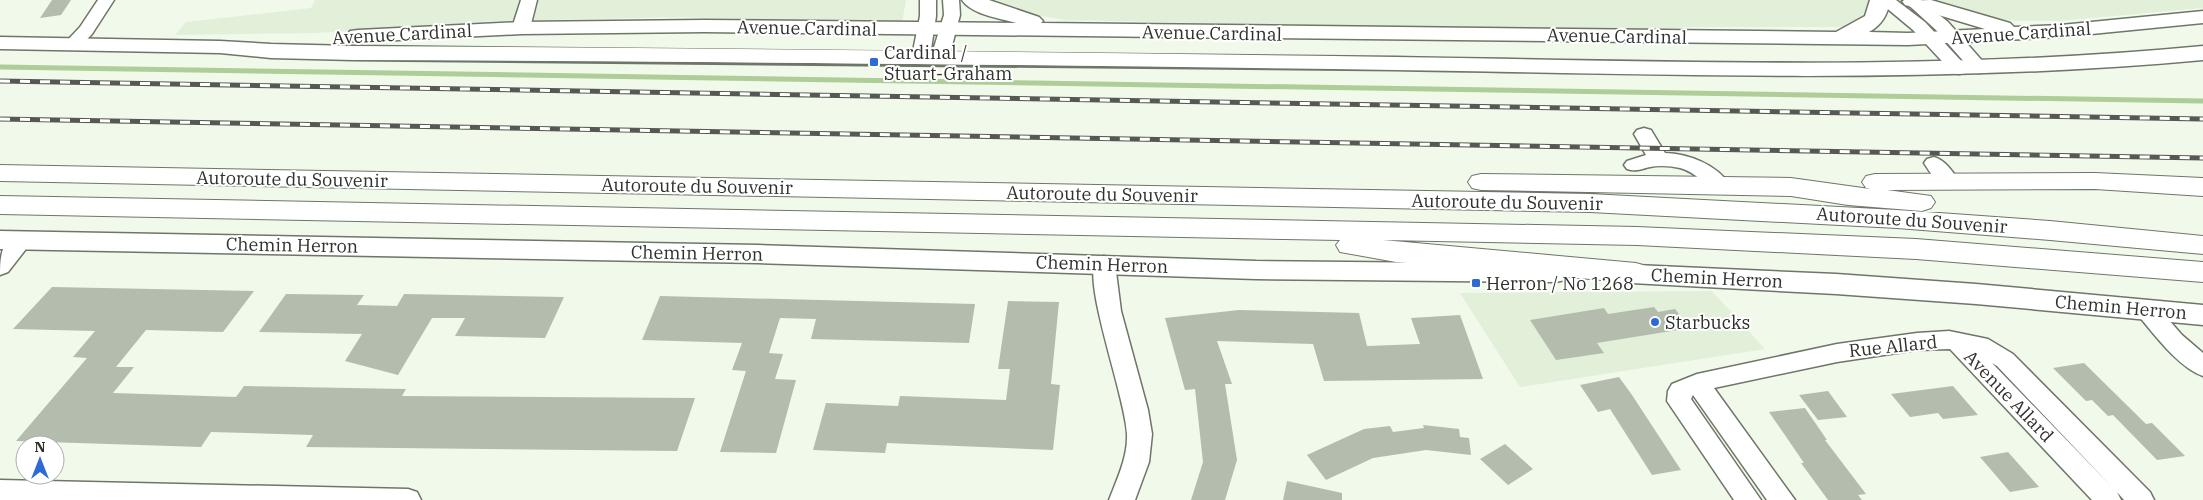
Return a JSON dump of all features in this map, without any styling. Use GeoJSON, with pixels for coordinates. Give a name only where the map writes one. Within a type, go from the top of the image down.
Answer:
{"type":"FeatureCollection","features":[{"type":"Feature","properties":{"kind":"highway","name":"Autoroute du Souvenir"},"geometry":{"type":"LineString","coordinates":[[7,172],[1517,201],[1698,207],[1978,224],[2203,245]]}},
{"type":"Feature","properties":{"kind":"highway"},"geometry":{"type":"LineString","coordinates":[[1791,187],[1941,172],[2203,187]]}},
{"type":"Feature","properties":{"kind":"highway"},"geometry":{"type":"LineString","coordinates":[[1217,196],[1495,182],[1791,187],[1848,196],[1989,206],[2203,226]]}},
{"type":"Feature","properties":{"kind":"highway","name":"Autoroute du Souvenir"},"geometry":{"type":"LineString","coordinates":[[0,205],[1637,236],[1974,253],[2203,272]]}},
{"type":"Feature","properties":{"kind":"highway"},"geometry":{"type":"LineString","coordinates":[[1250,229],[1396,252],[1636,273]]}},
{"type":"Feature","properties":{"kind":"main road"},"geometry":{"type":"LineString","coordinates":[[972,0],[1002,14],[1067,31]]}},
{"type":"Feature","properties":{"kind":"main road"},"geometry":{"type":"LineString","coordinates":[[1839,38],[1875,19],[1879,10],[1880,0]]}},
{"type":"Feature","properties":{"kind":"main road"},"geometry":{"type":"LineString","coordinates":[[1912,1],[2023,33]]}},
{"type":"Feature","properties":{"kind":"main road","name":"Avenue Cardinal"},"geometry":{"type":"LineString","coordinates":[[220,47],[280,41],[521,28],[705,26],[1941,38],[2023,33],[2203,17]]}},
{"type":"Feature","properties":{"kind":"main road"},"geometry":{"type":"LineString","coordinates":[[506,52],[521,28]]}},
{"type":"Feature","properties":{"kind":"main road","name":"Avenue Cardinal"},"geometry":{"type":"LineString","coordinates":[[0,43],[220,47],[271,51],[353,53],[506,52],[931,56],[1778,70],[1969,69],[2100,62],[2203,53]]}},
{"type":"Feature","properties":{"kind":"main road","name":"Chemin Herron"},"geometry":{"type":"LineString","coordinates":[[11,240],[748,254],[1408,272],[1636,273],[1976,294],[2203,315]]}},
{"type":"Feature","properties":{"kind":"street"},"geometry":{"type":"LineString","coordinates":[[72,44],[86,30],[106,0]]}},
{"type":"Feature","properties":{"kind":"street"},"geometry":{"type":"LineString","coordinates":[[521,28],[529,0]]}},
{"type":"Feature","properties":{"kind":"street"},"geometry":{"type":"LineString","coordinates":[[928,0],[936,29],[931,56]]}},
{"type":"Feature","properties":{"kind":"street"},"geometry":{"type":"LineString","coordinates":[[936,29],[952,15],[951,0]]}},
{"type":"Feature","properties":{"kind":"street"},"geometry":{"type":"LineString","coordinates":[[1885,0],[1941,38],[1969,69]]}},
{"type":"Feature","properties":{"kind":"street"},"geometry":{"type":"LineString","coordinates":[[1912,1],[1942,26],[1941,38]]}},
{"type":"Feature","properties":{"kind":"street"},"geometry":{"type":"LineString","coordinates":[[1644,134],[1658,159]]}},
{"type":"Feature","properties":{"kind":"street"},"geometry":{"type":"LineString","coordinates":[[1634,165],[1647,160],[1658,159],[1691,165],[1710,175],[1720,185]]}},
{"type":"Feature","properties":{"kind":"street"},"geometry":{"type":"LineString","coordinates":[[0,268],[11,240]]}},
{"type":"Feature","properties":{"kind":"street"},"geometry":{"type":"LineString","coordinates":[[1104,264],[1104,284],[1133,399],[1139,433],[1139,448],[1136,462],[1122,500]]}},
{"type":"Feature","properties":{"kind":"street"},"geometry":{"type":"LineString","coordinates":[[2146,309],[2174,341],[2203,367]]}},
{"type":"Feature","properties":{"kind":"street","name":"Rue Allard"},"geometry":{"type":"LineString","coordinates":[[1697,383],[1830,353],[1922,340],[1957,341]]}},
{"type":"Feature","properties":{"kind":"street","name":"Avenue Allard"},"geometry":{"type":"LineString","coordinates":[[1957,341],[2108,500]]}},
{"type":"Feature","properties":{"kind":"street","name":"Avenue Allard"},"geometry":{"type":"LineString","coordinates":[[1957,341],[1984,346],[2005,360],[2141,500]]}},
{"type":"Feature","properties":{"kind":"street"},"geometry":{"type":"LineString","coordinates":[[1748,500],[1679,401],[1680,391],[1697,383],[1782,500]]}},
{"type":"Feature","properties":{"kind":"street"},"geometry":{"type":"LineString","coordinates":[[0,491],[408,500]]}},
{"type":"Feature","properties":{"kind":"shaded area"},"geometry":{"type":"Polygon","coordinates":[[[315,0],[906,0],[902,23],[682,17],[494,21],[315,33],[175,35],[186,22],[311,8],[315,0]]]}},
{"type":"Feature","properties":{"kind":"shaded area"},"geometry":{"type":"Polygon","coordinates":[[[986,0],[1869,0],[1872,11],[1856,24],[1840,27],[1693,27],[1587,32],[1316,28],[1064,20],[1015,11],[986,0]]]}},
{"type":"Feature","properties":{"kind":"shaded area"},"geometry":{"type":"Polygon","coordinates":[[[1929,0],[2203,0],[2203,8],[2058,21],[2018,21],[1980,17],[1929,0]]]}},
{"type":"Feature","properties":{"kind":"shaded area"},"geometry":{"type":"Polygon","coordinates":[[[1712,291],[1765,349],[1520,387],[1460,293],[1712,291]]]}},
{"type":"Feature","properties":{"kind":"building"},"geometry":{"type":"Polygon","coordinates":[[[52,0],[71,0],[61,15],[40,18],[52,0]]]}},
{"type":"Feature","properties":{"kind":"building"},"geometry":{"type":"Polygon","coordinates":[[[52,287],[254,291],[223,332],[146,330],[116,367],[134,367],[113,393],[236,397],[244,386],[406,389],[402,396],[695,398],[677,451],[306,447],[313,435],[211,432],[201,447],[65,443],[65,435],[21,435],[87,358],[73,357],[95,331],[13,329],[52,287]]]}},
{"type":"Feature","properties":{"kind":"building"},"geometry":{"type":"Polygon","coordinates":[[[286,294],[364,295],[357,305],[397,306],[404,294],[564,297],[545,338],[455,336],[465,318],[432,318],[398,375],[345,361],[362,334],[259,332],[286,294]]]}},
{"type":"Feature","properties":{"kind":"building"},"geometry":{"type":"Polygon","coordinates":[[[660,296],[975,304],[969,343],[811,339],[816,319],[780,318],[769,353],[783,354],[775,379],[796,380],[776,453],[720,452],[746,371],[732,370],[742,343],[642,340],[660,296]]]}},
{"type":"Feature","properties":{"kind":"building"},"geometry":{"type":"Polygon","coordinates":[[[1008,301],[1059,302],[1051,384],[1060,385],[1053,450],[887,443],[885,453],[813,450],[826,403],[898,406],[900,396],[1006,400],[1010,369],[998,369],[1008,301]]]}},
{"type":"Feature","properties":{"kind":"building"},"geometry":{"type":"Polygon","coordinates":[[[1654,307],[1658,312],[1675,309],[1690,328],[1597,343],[1604,353],[1556,360],[1530,320],[1604,308],[1608,314],[1654,307]]]}},
{"type":"Feature","properties":{"kind":"building"},"geometry":{"type":"Polygon","coordinates":[[[1239,310],[1359,313],[1367,346],[1420,344],[1411,318],[1460,315],[1483,379],[1324,381],[1313,344],[1217,341],[1232,384],[1225,384],[1237,460],[1225,500],[1191,500],[1203,462],[1195,389],[1185,390],[1165,318],[1239,310]]]}},
{"type":"Feature","properties":{"kind":"building"},"geometry":{"type":"Polygon","coordinates":[[[2084,363],[2146,424],[2152,423],[2185,456],[2157,460],[2113,415],[2108,416],[2092,400],[2086,401],[2053,368],[2084,363]]]}},
{"type":"Feature","properties":{"kind":"building"},"geometry":{"type":"Polygon","coordinates":[[[1619,377],[1681,470],[1652,475],[1610,409],[1598,412],[1580,385],[1619,377]]]}},
{"type":"Feature","properties":{"kind":"building"},"geometry":{"type":"Polygon","coordinates":[[[1953,386],[1978,415],[1943,419],[1938,413],[1910,417],[1891,394],[1953,386]]]}},
{"type":"Feature","properties":{"kind":"building"},"geometry":{"type":"Polygon","coordinates":[[[1828,391],[1847,417],[1818,420],[1799,395],[1828,391]]]}},
{"type":"Feature","properties":{"kind":"building"},"geometry":{"type":"Polygon","coordinates":[[[1805,408],[1827,440],[1825,440],[1866,494],[1858,495],[1862,500],[1828,500],[1801,463],[1804,463],[1769,412],[1805,408]]]}},
{"type":"Feature","properties":{"kind":"building"},"geometry":{"type":"Polygon","coordinates":[[[1423,425],[1459,429],[1460,437],[1469,438],[1471,455],[1426,450],[1373,458],[1326,480],[1307,455],[1364,429],[1390,426],[1393,432],[1424,428],[1423,425]]]}},
{"type":"Feature","properties":{"kind":"building"},"geometry":{"type":"Polygon","coordinates":[[[1505,444],[1533,469],[1508,485],[1480,459],[1505,444]]]}},
{"type":"Feature","properties":{"kind":"building"},"geometry":{"type":"Polygon","coordinates":[[[2008,452],[2039,487],[2010,492],[1980,457],[2008,452]]]}},
{"type":"Feature","properties":{"kind":"building"},"geometry":{"type":"Polygon","coordinates":[[[1287,481],[1342,493],[1342,500],[1283,500],[1287,481]]]}},
{"type":"Feature","properties":{"kind":"waterway"},"geometry":{"type":"LineString","coordinates":[[0,67],[2203,101]]}},
{"type":"Feature","properties":{"kind":"railway"},"geometry":{"type":"LineString","coordinates":[[0,81],[2203,119]]}},
{"type":"Feature","properties":{"kind":"railway"},"geometry":{"type":"LineString","coordinates":[[0,119],[2203,158]]}},
{"type":"Feature","properties":{"kind":"place","name":"Cardinal / Stuart-Graham"},"geometry":{"type":"Point","coordinates":[874,62]}},
{"type":"Feature","properties":{"kind":"place","name":"Herron / No 1268"},"geometry":{"type":"Point","coordinates":[1476,283]}},
{"type":"Feature","properties":{"kind":"place","name":"Starbucks"},"geometry":{"type":"Point","coordinates":[1655,322]}}]}
